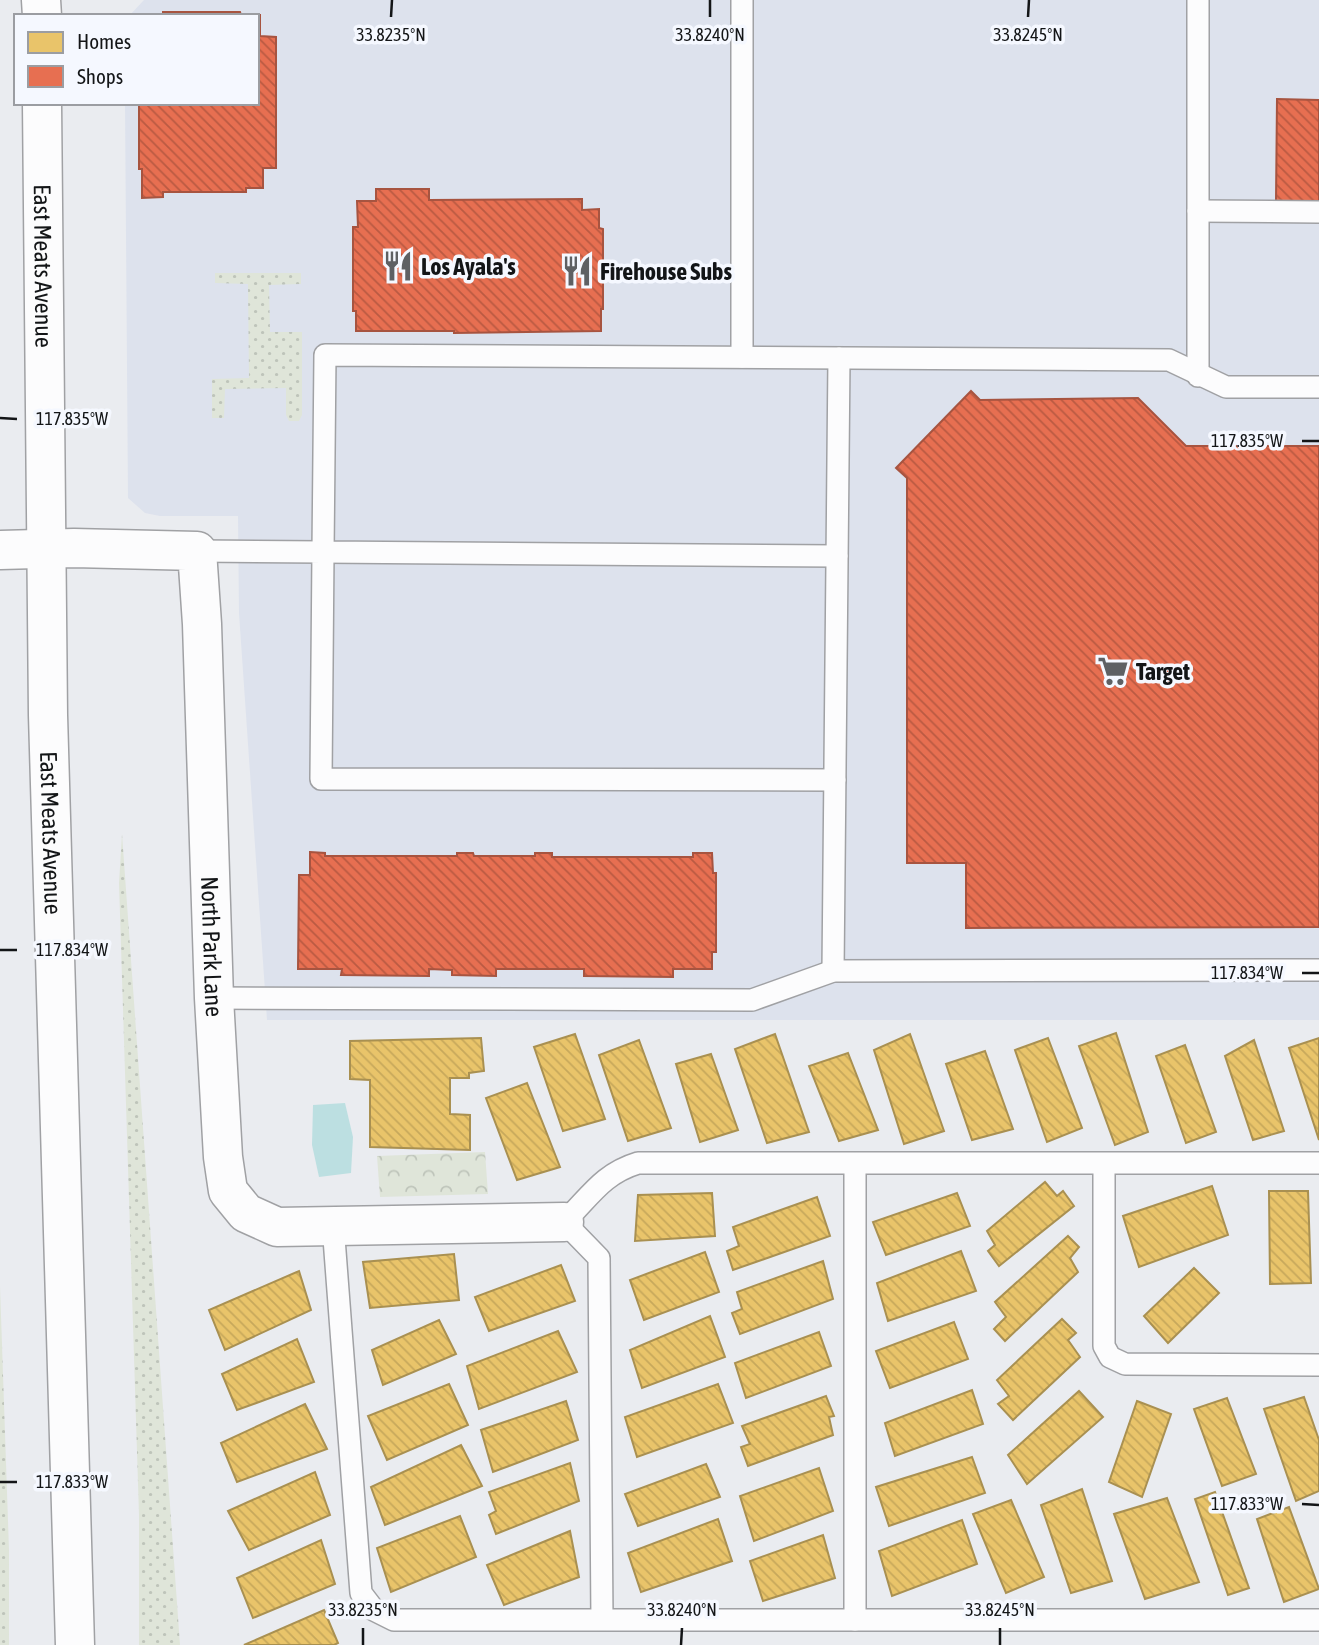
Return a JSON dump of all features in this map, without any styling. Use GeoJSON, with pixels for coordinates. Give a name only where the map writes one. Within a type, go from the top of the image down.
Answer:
{"type":"FeatureCollection","features":[{"type":"Feature","properties":{"kind":"street","name":"East Meats Avenue"},"geometry":{"type":"LineString","coordinates":[[42,105],[48,729],[71,1429],[75,1645]]}},
{"type":"Feature","properties":{"kind":"street"},"geometry":{"type":"LineString","coordinates":[[0,551],[74,548],[197,551]]}},
{"type":"Feature","properties":{"kind":"street","name":"North Park Lane"},"geometry":{"type":"LineString","coordinates":[[197,551],[214,998],[223,1157],[228,1191],[246,1213],[276,1227],[564,1222]]}},
{"type":"Feature","properties":{"kind":"lane"},"geometry":{"type":"LineString","coordinates":[[742,0],[742,357]]}},
{"type":"Feature","properties":{"kind":"lane"},"geometry":{"type":"LineString","coordinates":[[1198,0],[1198,376]]}},
{"type":"Feature","properties":{"kind":"lane"},"geometry":{"type":"LineString","coordinates":[[1198,211],[1319,212]]}},
{"type":"Feature","properties":{"kind":"lane"},"geometry":{"type":"LineString","coordinates":[[835,780],[321,779],[325,355],[1169,360],[1226,387],[1319,387]]}},
{"type":"Feature","properties":{"kind":"lane"},"geometry":{"type":"LineString","coordinates":[[833,971],[839,358]]}},
{"type":"Feature","properties":{"kind":"lane"},"geometry":{"type":"LineString","coordinates":[[197,551],[837,556]]}},
{"type":"Feature","properties":{"kind":"lane"},"geometry":{"type":"LineString","coordinates":[[214,998],[752,1000],[833,971],[1319,970]]}},
{"type":"Feature","properties":{"kind":"lane"},"geometry":{"type":"LineString","coordinates":[[601,1619],[599,1258],[564,1222],[601,1181],[621,1168],[638,1163],[1319,1163]]}},
{"type":"Feature","properties":{"kind":"lane"},"geometry":{"type":"LineString","coordinates":[[855,1164],[855,1620]]}},
{"type":"Feature","properties":{"kind":"lane"},"geometry":{"type":"LineString","coordinates":[[1104,1164],[1104,1346],[1110,1357],[1125,1364],[1319,1365]]}},
{"type":"Feature","properties":{"kind":"lane"},"geometry":{"type":"LineString","coordinates":[[333,1225],[360,1593],[374,1610],[394,1620],[1319,1620]]}},
{"type":"Feature","properties":{"kind":"shaded area"},"geometry":{"type":"Polygon","coordinates":[[[144,0],[1319,0],[1319,1020],[267,1020],[239,613],[238,516],[160,516],[145,513],[128,498],[125,105],[259,105],[259,14],[131,14],[144,0]]]}},
{"type":"Feature","properties":{"kind":"green space"},"geometry":{"type":"Polygon","coordinates":[[[215,273],[301,273],[301,284],[269,285],[270,332],[302,332],[302,415],[299,421],[289,421],[286,415],[286,388],[225,389],[224,418],[212,418],[212,379],[249,378],[248,284],[215,283],[215,273]]]}},
{"type":"Feature","properties":{"kind":"green space"},"geometry":{"type":"Polygon","coordinates":[[[122,834],[180,1645],[139,1645],[139,1515],[119,883],[122,834]]]}},
{"type":"Feature","properties":{"kind":"green space"},"geometry":{"type":"Polygon","coordinates":[[[485,1152],[488,1194],[380,1197],[377,1156],[485,1152]]]}},
{"type":"Feature","properties":{"kind":"green space"},"geometry":{"type":"Polygon","coordinates":[[[0,1286],[9,1550],[9,1645],[0,1645],[0,1286]]]}},
{"type":"Feature","properties":{"kind":"water"},"geometry":{"type":"Polygon","coordinates":[[[345,1103],[353,1137],[351,1173],[319,1177],[312,1145],[313,1105],[345,1103]]]}},
{"type":"Feature","properties":{"kind":"building: Homes"},"geometry":{"type":"Polygon","coordinates":[[[1116,1033],[1148,1132],[1115,1145],[1079,1046],[1116,1033]]]}},
{"type":"Feature","properties":{"kind":"building: Homes"},"geometry":{"type":"Polygon","coordinates":[[[575,1034],[605,1119],[563,1131],[534,1047],[575,1034]]]}},
{"type":"Feature","properties":{"kind":"building: Homes"},"geometry":{"type":"Polygon","coordinates":[[[775,1034],[809,1132],[767,1143],[735,1049],[775,1034]]]}},
{"type":"Feature","properties":{"kind":"building: Homes"},"geometry":{"type":"Polygon","coordinates":[[[910,1034],[944,1131],[904,1144],[874,1050],[910,1034]]]}},
{"type":"Feature","properties":{"kind":"building: Homes"},"geometry":{"type":"Polygon","coordinates":[[[481,1038],[484,1071],[469,1073],[469,1078],[450,1078],[450,1114],[470,1115],[470,1150],[370,1147],[370,1080],[350,1079],[350,1041],[481,1038]]]}},
{"type":"Feature","properties":{"kind":"building: Homes"},"geometry":{"type":"Polygon","coordinates":[[[1048,1038],[1082,1128],[1047,1142],[1015,1050],[1048,1038]]]}},
{"type":"Feature","properties":{"kind":"building: Homes"},"geometry":{"type":"Polygon","coordinates":[[[1319,1038],[1319,1140],[1289,1048],[1319,1038]]]}},
{"type":"Feature","properties":{"kind":"building: Homes"},"geometry":{"type":"Polygon","coordinates":[[[639,1040],[671,1128],[628,1141],[599,1055],[639,1040]]]}},
{"type":"Feature","properties":{"kind":"building: Homes"},"geometry":{"type":"Polygon","coordinates":[[[1254,1040],[1284,1131],[1253,1140],[1225,1056],[1254,1040]]]}},
{"type":"Feature","properties":{"kind":"building: Homes"},"geometry":{"type":"Polygon","coordinates":[[[1185,1045],[1216,1132],[1186,1143],[1156,1056],[1185,1045]]]}},
{"type":"Feature","properties":{"kind":"building: Homes"},"geometry":{"type":"Polygon","coordinates":[[[985,1051],[1013,1129],[972,1140],[946,1064],[985,1051]]]}},
{"type":"Feature","properties":{"kind":"building: Homes"},"geometry":{"type":"Polygon","coordinates":[[[848,1053],[878,1130],[839,1141],[809,1066],[848,1053]]]}},
{"type":"Feature","properties":{"kind":"building: Homes"},"geometry":{"type":"Polygon","coordinates":[[[711,1054],[738,1130],[700,1142],[676,1064],[711,1054]]]}},
{"type":"Feature","properties":{"kind":"building: Homes"},"geometry":{"type":"Polygon","coordinates":[[[527,1083],[560,1167],[517,1180],[486,1098],[527,1083]]]}},
{"type":"Feature","properties":{"kind":"building: Homes"},"geometry":{"type":"Polygon","coordinates":[[[1045,1182],[1057,1196],[1063,1191],[1074,1206],[999,1266],[988,1251],[995,1245],[987,1231],[1045,1182]]]}},
{"type":"Feature","properties":{"kind":"building: Homes"},"geometry":{"type":"Polygon","coordinates":[[[1212,1186],[1228,1235],[1139,1267],[1123,1216],[1212,1186]]]}},
{"type":"Feature","properties":{"kind":"building: Homes"},"geometry":{"type":"Polygon","coordinates":[[[1269,1191],[1308,1191],[1311,1283],[1270,1284],[1269,1191]]]}},
{"type":"Feature","properties":{"kind":"building: Homes"},"geometry":{"type":"Polygon","coordinates":[[[712,1193],[715,1236],[635,1241],[638,1195],[712,1193]]]}},
{"type":"Feature","properties":{"kind":"building: Homes"},"geometry":{"type":"Polygon","coordinates":[[[957,1193],[970,1226],[886,1255],[873,1222],[957,1193]]]}},
{"type":"Feature","properties":{"kind":"building: Homes"},"geometry":{"type":"Polygon","coordinates":[[[817,1197],[830,1236],[733,1270],[727,1251],[739,1246],[733,1227],[817,1197]]]}},
{"type":"Feature","properties":{"kind":"building: Homes"},"geometry":{"type":"Polygon","coordinates":[[[1068,1236],[1079,1247],[1070,1258],[1078,1272],[1005,1341],[994,1329],[1006,1317],[995,1302],[1068,1236]]]}},
{"type":"Feature","properties":{"kind":"building: Homes"},"geometry":{"type":"Polygon","coordinates":[[[961,1251],[976,1291],[888,1321],[877,1283],[961,1251]]]}},
{"type":"Feature","properties":{"kind":"building: Homes"},"geometry":{"type":"Polygon","coordinates":[[[705,1252],[719,1292],[644,1320],[630,1280],[705,1252]]]}},
{"type":"Feature","properties":{"kind":"building: Homes"},"geometry":{"type":"Polygon","coordinates":[[[454,1254],[459,1300],[370,1308],[363,1262],[454,1254]]]}},
{"type":"Feature","properties":{"kind":"building: Homes"},"geometry":{"type":"Polygon","coordinates":[[[823,1261],[833,1299],[740,1334],[732,1313],[742,1309],[737,1292],[823,1261]]]}},
{"type":"Feature","properties":{"kind":"building: Homes"},"geometry":{"type":"Polygon","coordinates":[[[561,1265],[575,1301],[489,1331],[475,1297],[561,1265]]]}},
{"type":"Feature","properties":{"kind":"building: Homes"},"geometry":{"type":"Polygon","coordinates":[[[1194,1268],[1219,1293],[1168,1343],[1144,1316],[1194,1268]]]}},
{"type":"Feature","properties":{"kind":"building: Homes"},"geometry":{"type":"Polygon","coordinates":[[[299,1271],[311,1310],[225,1350],[209,1310],[299,1271]]]}},
{"type":"Feature","properties":{"kind":"building: Homes"},"geometry":{"type":"Polygon","coordinates":[[[710,1316],[725,1357],[642,1388],[630,1350],[710,1316]]]}},
{"type":"Feature","properties":{"kind":"building: Homes"},"geometry":{"type":"Polygon","coordinates":[[[1062,1319],[1076,1333],[1068,1340],[1080,1357],[1013,1420],[998,1404],[1009,1396],[997,1380],[1062,1319]]]}},
{"type":"Feature","properties":{"kind":"building: Homes"},"geometry":{"type":"Polygon","coordinates":[[[439,1320],[456,1354],[383,1385],[372,1350],[439,1320]]]}},
{"type":"Feature","properties":{"kind":"building: Homes"},"geometry":{"type":"Polygon","coordinates":[[[954,1322],[968,1359],[890,1388],[876,1351],[954,1322]]]}},
{"type":"Feature","properties":{"kind":"building: Homes"},"geometry":{"type":"Polygon","coordinates":[[[558,1331],[577,1372],[479,1409],[467,1366],[558,1331]]]}},
{"type":"Feature","properties":{"kind":"building: Homes"},"geometry":{"type":"Polygon","coordinates":[[[819,1332],[831,1366],[746,1398],[735,1363],[819,1332]]]}},
{"type":"Feature","properties":{"kind":"building: Homes"},"geometry":{"type":"Polygon","coordinates":[[[297,1339],[314,1382],[237,1410],[222,1374],[297,1339]]]}},
{"type":"Feature","properties":{"kind":"building: Homes"},"geometry":{"type":"Polygon","coordinates":[[[449,1384],[468,1425],[387,1460],[368,1416],[449,1384]]]}},
{"type":"Feature","properties":{"kind":"building: Homes"},"geometry":{"type":"Polygon","coordinates":[[[718,1384],[733,1423],[637,1457],[625,1417],[718,1384]]]}},
{"type":"Feature","properties":{"kind":"building: Homes"},"geometry":{"type":"Polygon","coordinates":[[[972,1390],[983,1424],[895,1456],[885,1423],[972,1390]]]}},
{"type":"Feature","properties":{"kind":"building: Homes"},"geometry":{"type":"Polygon","coordinates":[[[1079,1391],[1103,1417],[1027,1484],[1008,1455],[1079,1391]]]}},
{"type":"Feature","properties":{"kind":"building: Homes"},"geometry":{"type":"Polygon","coordinates":[[[826,1396],[834,1416],[829,1417],[833,1435],[748,1466],[741,1447],[750,1444],[742,1426],[826,1396]]]}},
{"type":"Feature","properties":{"kind":"building: Homes"},"geometry":{"type":"Polygon","coordinates":[[[1304,1397],[1319,1440],[1319,1491],[1296,1501],[1264,1409],[1304,1397]]]}},
{"type":"Feature","properties":{"kind":"building: Homes"},"geometry":{"type":"Polygon","coordinates":[[[1227,1398],[1256,1474],[1222,1486],[1194,1409],[1227,1398]]]}},
{"type":"Feature","properties":{"kind":"building: Homes"},"geometry":{"type":"Polygon","coordinates":[[[566,1401],[578,1440],[493,1472],[481,1430],[566,1401]]]}},
{"type":"Feature","properties":{"kind":"building: Homes"},"geometry":{"type":"Polygon","coordinates":[[[1137,1401],[1171,1414],[1142,1497],[1109,1482],[1137,1401]]]}},
{"type":"Feature","properties":{"kind":"building: Homes"},"geometry":{"type":"Polygon","coordinates":[[[305,1404],[327,1449],[237,1482],[221,1443],[305,1404]]]}},
{"type":"Feature","properties":{"kind":"building: Homes"},"geometry":{"type":"Polygon","coordinates":[[[461,1445],[482,1486],[385,1525],[371,1487],[461,1445]]]}},
{"type":"Feature","properties":{"kind":"building: Homes"},"geometry":{"type":"Polygon","coordinates":[[[972,1457],[985,1493],[889,1526],[876,1487],[972,1457]]]}},
{"type":"Feature","properties":{"kind":"building: Homes"},"geometry":{"type":"Polygon","coordinates":[[[570,1463],[579,1501],[496,1534],[489,1515],[496,1511],[489,1492],[570,1463]]]}},
{"type":"Feature","properties":{"kind":"building: Homes"},"geometry":{"type":"Polygon","coordinates":[[[706,1464],[720,1497],[638,1526],[625,1494],[706,1464]]]}},
{"type":"Feature","properties":{"kind":"building: Homes"},"geometry":{"type":"Polygon","coordinates":[[[819,1468],[833,1511],[754,1541],[740,1496],[819,1468]]]}},
{"type":"Feature","properties":{"kind":"building: Homes"},"geometry":{"type":"Polygon","coordinates":[[[315,1472],[330,1515],[249,1550],[228,1511],[315,1472]]]}},
{"type":"Feature","properties":{"kind":"building: Homes"},"geometry":{"type":"Polygon","coordinates":[[[1082,1489],[1112,1581],[1071,1593],[1041,1505],[1082,1489]]]}},
{"type":"Feature","properties":{"kind":"building: Homes"},"geometry":{"type":"Polygon","coordinates":[[[1215,1492],[1249,1588],[1228,1595],[1195,1499],[1215,1492]]]}},
{"type":"Feature","properties":{"kind":"building: Homes"},"geometry":{"type":"Polygon","coordinates":[[[1167,1498],[1199,1582],[1145,1599],[1114,1514],[1167,1498]]]}},
{"type":"Feature","properties":{"kind":"building: Homes"},"geometry":{"type":"Polygon","coordinates":[[[1011,1500],[1044,1577],[1006,1593],[973,1514],[1011,1500]]]}},
{"type":"Feature","properties":{"kind":"building: Homes"},"geometry":{"type":"Polygon","coordinates":[[[1289,1507],[1319,1589],[1284,1602],[1257,1519],[1289,1507]]]}},
{"type":"Feature","properties":{"kind":"building: Homes"},"geometry":{"type":"Polygon","coordinates":[[[460,1516],[476,1557],[391,1592],[377,1548],[460,1516]]]}},
{"type":"Feature","properties":{"kind":"building: Homes"},"geometry":{"type":"Polygon","coordinates":[[[718,1519],[732,1561],[641,1592],[628,1553],[718,1519]]]}},
{"type":"Feature","properties":{"kind":"building: Homes"},"geometry":{"type":"Polygon","coordinates":[[[962,1520],[977,1564],[892,1596],[879,1551],[962,1520]]]}},
{"type":"Feature","properties":{"kind":"building: Homes"},"geometry":{"type":"Polygon","coordinates":[[[570,1531],[579,1577],[504,1605],[487,1565],[570,1531]]]}},
{"type":"Feature","properties":{"kind":"building: Homes"},"geometry":{"type":"Polygon","coordinates":[[[823,1535],[835,1578],[763,1601],[750,1561],[823,1535]]]}},
{"type":"Feature","properties":{"kind":"building: Homes"},"geometry":{"type":"Polygon","coordinates":[[[321,1540],[335,1584],[253,1618],[237,1578],[321,1540]]]}},
{"type":"Feature","properties":{"kind":"building: Homes"},"geometry":{"type":"Polygon","coordinates":[[[324,1610],[338,1643],[334,1645],[244,1645],[324,1610]]]}},
{"type":"Feature","properties":{"kind":"building: Shops"},"geometry":{"type":"Polygon","coordinates":[[[240,12],[241,14],[163,14],[240,12]]]}},
{"type":"Feature","properties":{"kind":"building: Shops"},"geometry":{"type":"Polygon","coordinates":[[[260,15],[260,36],[276,37],[276,168],[263,168],[263,188],[246,188],[246,192],[163,192],[163,197],[142,198],[142,169],[139,169],[139,105],[259,105],[260,15]]]}},
{"type":"Feature","properties":{"kind":"building: Shops"},"geometry":{"type":"Polygon","coordinates":[[[1277,99],[1319,100],[1319,201],[1276,201],[1277,99]]]}},
{"type":"Feature","properties":{"kind":"building: Shops"},"geometry":{"type":"Polygon","coordinates":[[[376,189],[429,189],[429,200],[582,199],[582,210],[599,209],[599,228],[603,229],[601,331],[356,331],[356,311],[353,311],[353,227],[358,227],[357,201],[376,201],[376,189]]]}},
{"type":"Feature","properties":{"kind":"building: Shops","name":"Target"},"geometry":{"type":"Polygon","coordinates":[[[971,391],[980,400],[1138,398],[1186,446],[1319,446],[1319,927],[966,928],[966,863],[907,863],[907,478],[896,468],[971,391]]]}},
{"type":"Feature","properties":{"kind":"building: Shops"},"geometry":{"type":"Polygon","coordinates":[[[310,852],[325,853],[325,856],[457,856],[457,853],[473,853],[474,856],[535,856],[535,853],[552,853],[552,857],[693,857],[693,853],[712,853],[713,873],[716,873],[716,952],[712,952],[712,969],[673,969],[673,977],[584,976],[584,969],[496,969],[496,976],[452,975],[452,970],[429,969],[429,976],[341,975],[342,969],[298,969],[299,875],[310,875],[310,852]]]}},
{"type":"Feature","properties":{"kind":"place","name":"Los Ayala's"},"geometry":{"type":"Point","coordinates":[398,266]}},
{"type":"Feature","properties":{"kind":"place","name":"Firehouse Subs"},"geometry":{"type":"Point","coordinates":[577,271]}},
{"type":"Feature","properties":{"kind":"place","name":"Target"},"geometry":{"type":"Point","coordinates":[1113,671]}}]}
